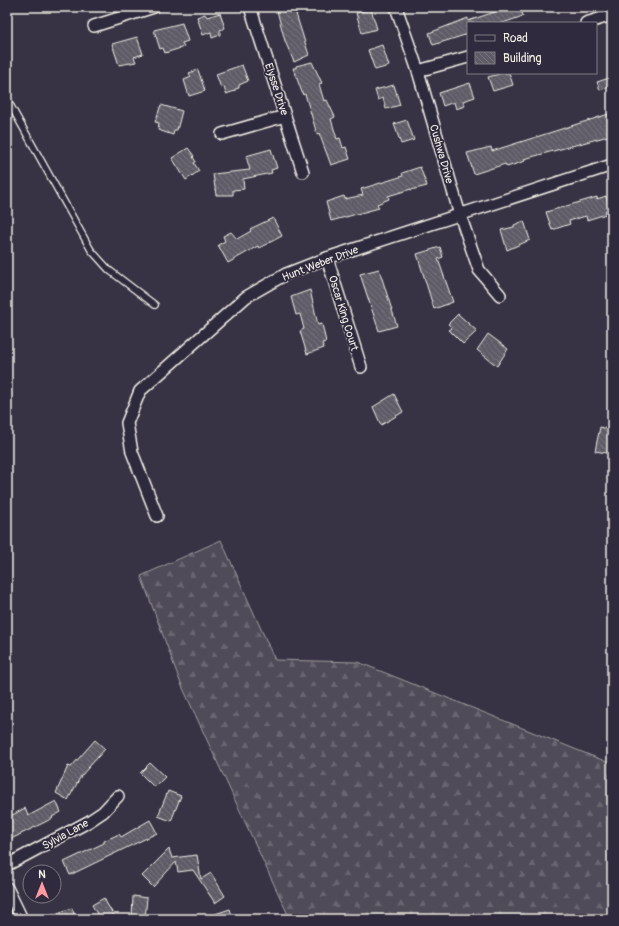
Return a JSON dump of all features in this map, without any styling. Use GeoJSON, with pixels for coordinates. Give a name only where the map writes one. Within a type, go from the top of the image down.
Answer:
{"type":"FeatureCollection","features":[{"type":"Feature","properties":{"kind":"street"},"geometry":{"type":"LineString","coordinates":[[94,26],[154,7]]}},
{"type":"Feature","properties":{"kind":"street","name":"Elysse Drive"},"geometry":{"type":"LineString","coordinates":[[250,7],[303,172]]}},
{"type":"Feature","properties":{"kind":"street","name":"Cushwa Drive"},"geometry":{"type":"LineString","coordinates":[[396,7],[418,71],[460,215],[479,270],[500,295]]}},
{"type":"Feature","properties":{"kind":"street"},"geometry":{"type":"LineString","coordinates":[[589,22],[612,15]]}},
{"type":"Feature","properties":{"kind":"street"},"geometry":{"type":"LineString","coordinates":[[418,71],[467,57]]}},
{"type":"Feature","properties":{"kind":"street"},"geometry":{"type":"LineString","coordinates":[[222,134],[285,116]]}},
{"type":"Feature","properties":{"kind":"street","name":"Hunt Weber Drive"},"geometry":{"type":"LineString","coordinates":[[157,516],[132,452],[127,423],[140,391],[246,297],[286,274],[327,258],[612,165]]}},
{"type":"Feature","properties":{"kind":"street","name":"Oscar King Court"},"geometry":{"type":"LineString","coordinates":[[327,258],[361,367]]}},
{"type":"Feature","properties":{"kind":"street","name":"Sylvia Lane"},"geometry":{"type":"LineString","coordinates":[[7,864],[88,822],[103,812],[118,796]]}},
{"type":"Feature","properties":{"kind":"street"},"geometry":{"type":"LineString","coordinates":[[7,888],[22,919]]}},
{"type":"Feature","properties":{"kind":"lane"},"geometry":{"type":"LineString","coordinates":[[7,99],[92,250],[108,270],[156,305]]}},
{"type":"Feature","properties":{"kind":"green space"},"geometry":{"type":"Polygon","coordinates":[[[221,540],[275,660],[358,662],[612,764],[612,919],[290,919],[181,684],[141,576],[221,540]]]}},
{"type":"Feature","properties":{"kind":"building"},"geometry":{"type":"Polygon","coordinates":[[[276,7],[312,7],[296,14],[309,55],[294,62],[285,41],[276,7]]]}},
{"type":"Feature","properties":{"kind":"building"},"geometry":{"type":"Polygon","coordinates":[[[509,7],[520,7],[523,16],[506,22],[467,22],[467,34],[433,45],[429,33],[468,18],[468,21],[509,7]]]}},
{"type":"Feature","properties":{"kind":"building"},"geometry":{"type":"Polygon","coordinates":[[[371,9],[377,29],[362,33],[356,13],[371,9]]]}},
{"type":"Feature","properties":{"kind":"building"},"geometry":{"type":"Polygon","coordinates":[[[220,13],[225,28],[220,30],[220,35],[212,38],[211,32],[203,35],[197,17],[205,14],[207,17],[220,13]]]}},
{"type":"Feature","properties":{"kind":"building"},"geometry":{"type":"Polygon","coordinates":[[[182,23],[188,41],[182,43],[184,47],[165,53],[163,48],[160,49],[154,30],[182,23]]]}},
{"type":"Feature","properties":{"kind":"building"},"geometry":{"type":"Polygon","coordinates":[[[137,37],[143,54],[134,57],[136,62],[119,65],[112,44],[137,37]]]}},
{"type":"Feature","properties":{"kind":"building"},"geometry":{"type":"Polygon","coordinates":[[[382,45],[389,66],[375,70],[368,50],[382,45]]]}},
{"type":"Feature","properties":{"kind":"building"},"geometry":{"type":"Polygon","coordinates":[[[312,62],[322,83],[319,84],[324,101],[327,100],[335,117],[331,119],[337,139],[340,138],[343,148],[346,147],[350,159],[331,165],[319,133],[317,134],[305,94],[303,95],[293,68],[312,62]]]}},
{"type":"Feature","properties":{"kind":"building"},"geometry":{"type":"Polygon","coordinates":[[[242,65],[248,81],[239,85],[239,88],[235,89],[235,91],[226,94],[224,87],[221,88],[216,74],[242,65]]]}},
{"type":"Feature","properties":{"kind":"building"},"geometry":{"type":"Polygon","coordinates":[[[198,70],[205,91],[189,96],[184,80],[191,77],[189,73],[198,70]]]}},
{"type":"Feature","properties":{"kind":"building"},"geometry":{"type":"Polygon","coordinates":[[[499,74],[509,74],[513,85],[493,91],[488,77],[499,74]]]}},
{"type":"Feature","properties":{"kind":"building"},"geometry":{"type":"Polygon","coordinates":[[[612,77],[612,86],[600,90],[597,82],[612,77]]]}},
{"type":"Feature","properties":{"kind":"building"},"geometry":{"type":"Polygon","coordinates":[[[470,83],[475,97],[463,101],[465,106],[456,109],[454,102],[443,106],[439,93],[470,83]]]}},
{"type":"Feature","properties":{"kind":"building"},"geometry":{"type":"Polygon","coordinates":[[[394,85],[400,105],[386,109],[383,98],[378,100],[375,90],[394,85]]]}},
{"type":"Feature","properties":{"kind":"building"},"geometry":{"type":"Polygon","coordinates":[[[161,105],[182,111],[177,130],[174,130],[173,135],[158,130],[159,123],[155,122],[161,105]]]}},
{"type":"Feature","properties":{"kind":"building"},"geometry":{"type":"Polygon","coordinates":[[[612,113],[612,135],[524,159],[525,161],[507,167],[505,164],[474,174],[467,153],[491,147],[492,151],[612,113]]]}},
{"type":"Feature","properties":{"kind":"building"},"geometry":{"type":"Polygon","coordinates":[[[407,120],[414,140],[401,144],[394,124],[407,120]]]}},
{"type":"Feature","properties":{"kind":"building"},"geometry":{"type":"Polygon","coordinates":[[[188,148],[194,156],[193,157],[196,162],[194,163],[199,171],[186,180],[172,158],[188,148]]]}},
{"type":"Feature","properties":{"kind":"building"},"geometry":{"type":"Polygon","coordinates":[[[271,149],[277,168],[271,170],[272,173],[243,179],[244,189],[233,190],[233,195],[216,195],[213,174],[250,170],[246,156],[271,149]]]}},
{"type":"Feature","properties":{"kind":"building"},"geometry":{"type":"Polygon","coordinates":[[[420,167],[427,186],[388,196],[389,199],[377,204],[379,208],[331,221],[326,202],[344,196],[345,199],[363,195],[361,189],[403,176],[402,173],[420,167]]]}},
{"type":"Feature","properties":{"kind":"building"},"geometry":{"type":"Polygon","coordinates":[[[606,196],[610,209],[605,211],[606,214],[587,220],[586,216],[569,221],[570,224],[552,230],[546,212],[597,197],[597,199],[606,196]]]}},
{"type":"Feature","properties":{"kind":"building"},"geometry":{"type":"Polygon","coordinates":[[[273,218],[282,236],[259,248],[258,246],[228,263],[218,245],[225,241],[223,236],[231,232],[237,239],[251,231],[250,229],[273,218]]]}},
{"type":"Feature","properties":{"kind":"building"},"geometry":{"type":"Polygon","coordinates":[[[524,221],[530,240],[507,250],[501,230],[514,227],[514,225],[524,221]]]}},
{"type":"Feature","properties":{"kind":"building"},"geometry":{"type":"Polygon","coordinates":[[[440,247],[443,257],[438,259],[453,302],[434,309],[417,254],[440,247]]]}},
{"type":"Feature","properties":{"kind":"building"},"geometry":{"type":"Polygon","coordinates":[[[379,269],[397,326],[379,331],[360,274],[379,269]]]}},
{"type":"Feature","properties":{"kind":"building"},"geometry":{"type":"Polygon","coordinates":[[[310,290],[318,325],[322,324],[326,342],[322,343],[324,348],[307,354],[300,331],[304,329],[300,314],[296,315],[291,297],[310,290]]]}},
{"type":"Feature","properties":{"kind":"building"},"geometry":{"type":"Polygon","coordinates":[[[458,314],[477,331],[463,344],[449,330],[452,328],[448,324],[458,314]]]}},
{"type":"Feature","properties":{"kind":"building"},"geometry":{"type":"Polygon","coordinates":[[[488,334],[508,349],[497,366],[477,350],[488,334]]]}},
{"type":"Feature","properties":{"kind":"building"},"geometry":{"type":"Polygon","coordinates":[[[394,394],[403,412],[381,425],[373,407],[394,394]]]}},
{"type":"Feature","properties":{"kind":"building"},"geometry":{"type":"Polygon","coordinates":[[[600,427],[612,430],[612,454],[595,451],[600,427]]]}},
{"type":"Feature","properties":{"kind":"building"},"geometry":{"type":"Polygon","coordinates":[[[95,740],[105,749],[81,776],[68,800],[56,793],[68,766],[71,767],[95,740]]]}},
{"type":"Feature","properties":{"kind":"building"},"geometry":{"type":"Polygon","coordinates":[[[150,763],[165,777],[156,786],[153,786],[140,773],[150,763]]]}},
{"type":"Feature","properties":{"kind":"building"},"geometry":{"type":"Polygon","coordinates":[[[168,791],[181,796],[171,821],[158,816],[168,791]]]}},
{"type":"Feature","properties":{"kind":"building"},"geometry":{"type":"Polygon","coordinates":[[[56,801],[61,812],[52,817],[53,818],[11,839],[7,832],[7,818],[25,808],[28,816],[56,801]]]}},
{"type":"Feature","properties":{"kind":"building"},"geometry":{"type":"Polygon","coordinates":[[[150,820],[157,833],[70,875],[64,862],[104,843],[104,841],[119,834],[121,837],[150,820]]]}},
{"type":"Feature","properties":{"kind":"building"},"geometry":{"type":"Polygon","coordinates":[[[169,849],[172,858],[197,855],[201,879],[211,873],[225,896],[215,903],[193,870],[178,872],[176,862],[153,887],[142,876],[169,849]]]}},
{"type":"Feature","properties":{"kind":"building"},"geometry":{"type":"Polygon","coordinates":[[[133,896],[147,898],[145,919],[132,918],[133,896]]]}},
{"type":"Feature","properties":{"kind":"building"},"geometry":{"type":"Polygon","coordinates":[[[104,898],[116,919],[100,919],[92,905],[104,898]]]}},
{"type":"Feature","properties":{"kind":"building"},"geometry":{"type":"Polygon","coordinates":[[[72,908],[76,919],[43,919],[43,918],[72,908]]]}},
{"type":"Feature","properties":{"kind":"building"},"geometry":{"type":"Polygon","coordinates":[[[230,909],[233,919],[206,919],[206,917],[230,909]]]}}]}
